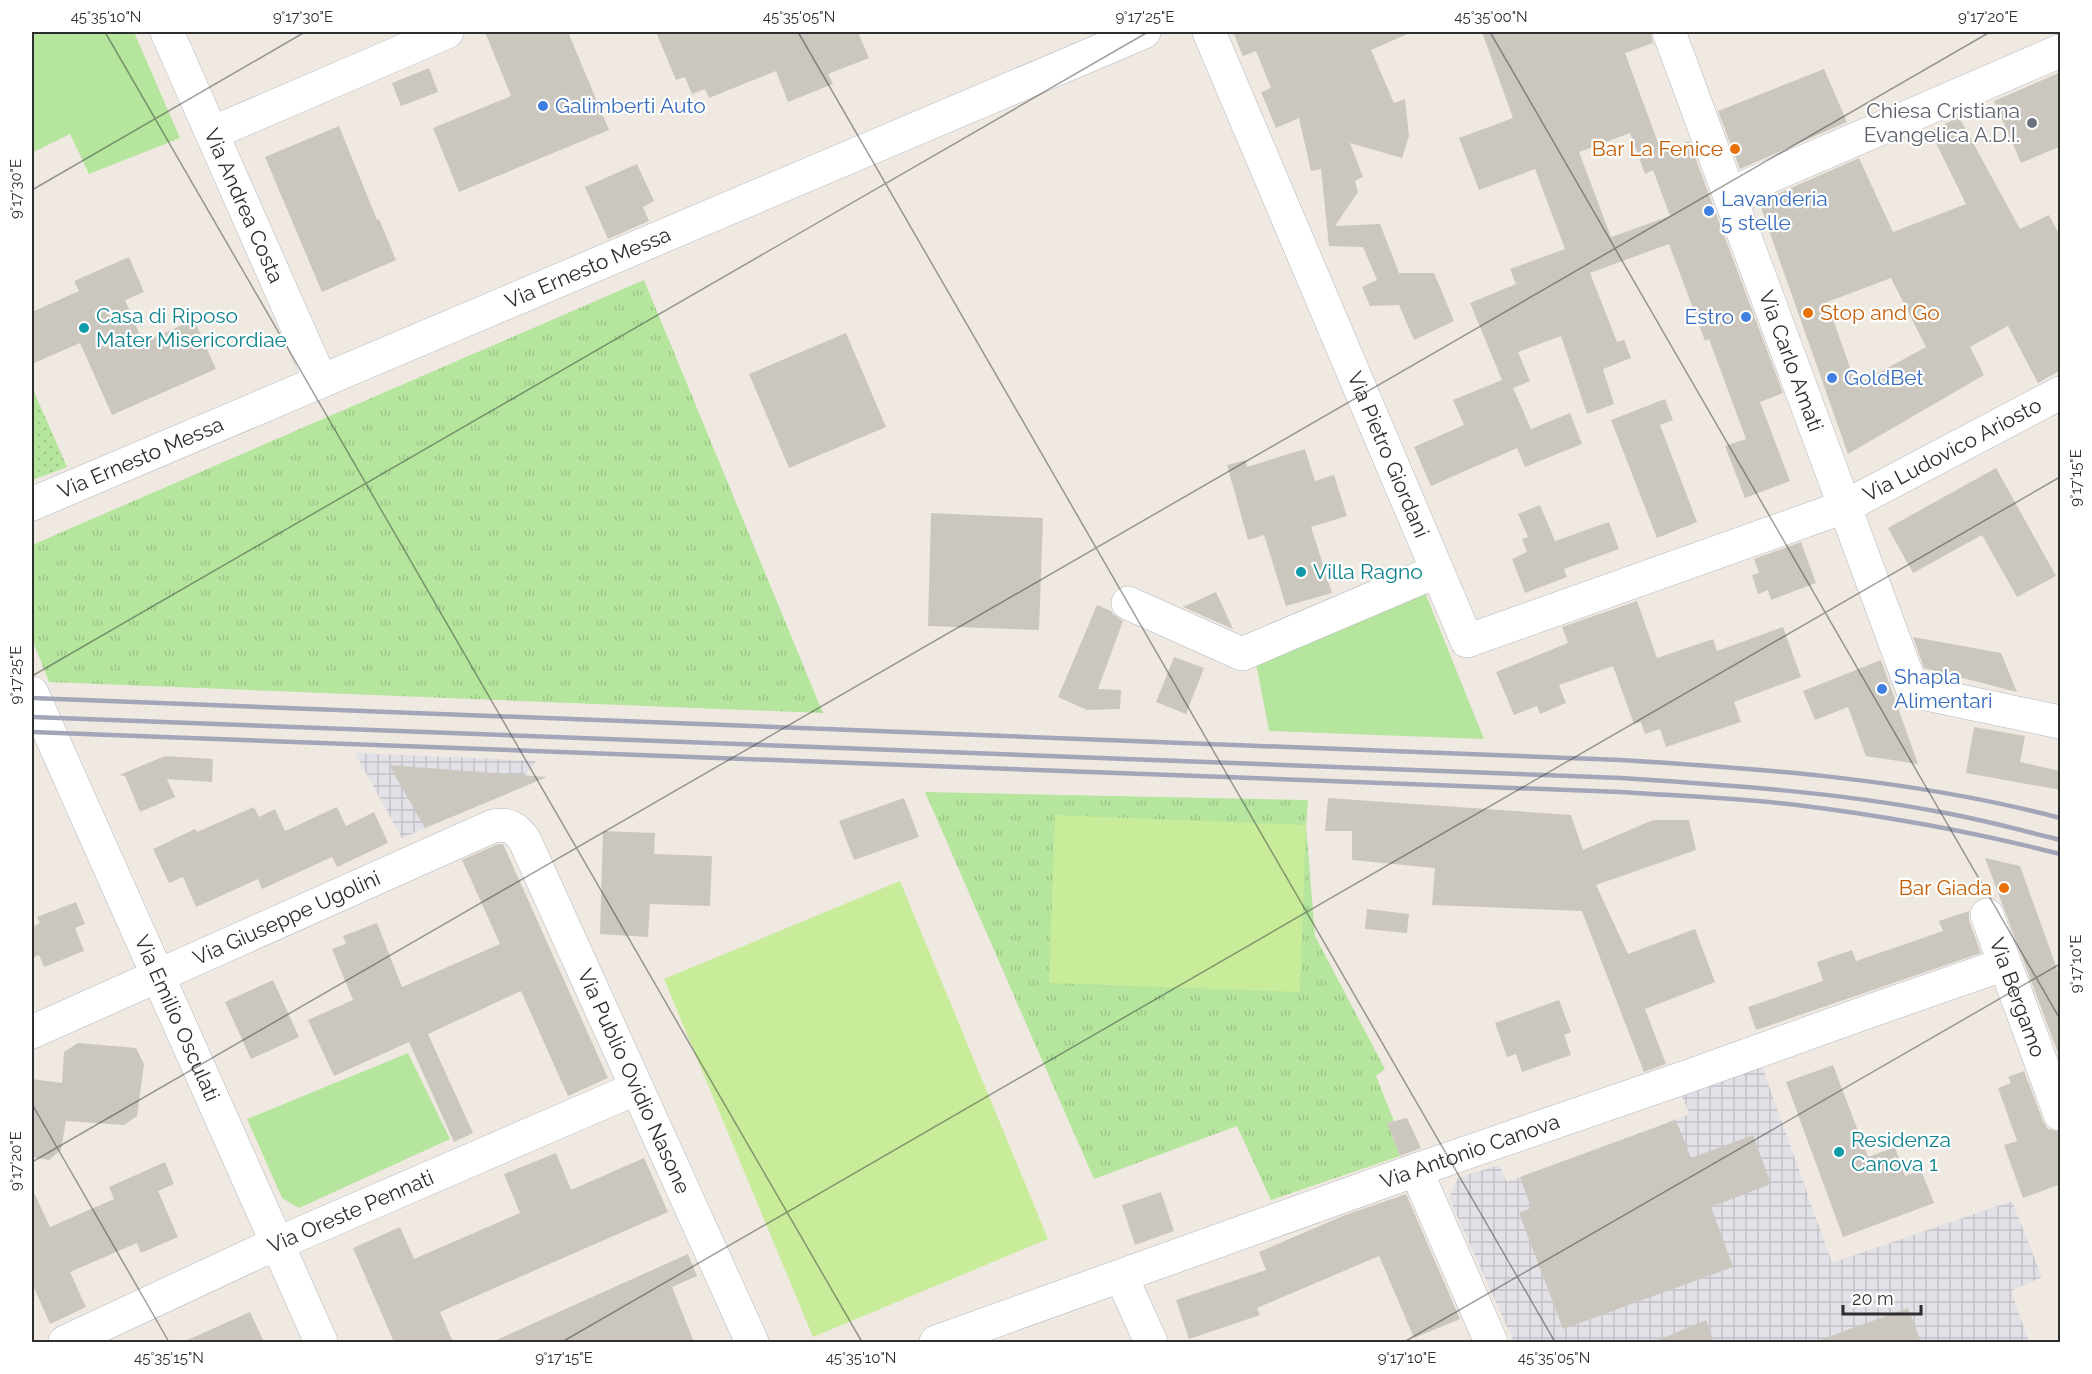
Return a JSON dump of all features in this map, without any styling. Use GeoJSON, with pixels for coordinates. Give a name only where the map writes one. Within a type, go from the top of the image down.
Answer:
{"type":"FeatureCollection","features":[{"type":"Feature","properties":{"kind":"street","name":"Via Andrea Costa"},"geometry":{"type":"LineString","coordinates":[[167,32],[321,381]]}},
{"type":"Feature","properties":{"kind":"street"},"geometry":{"type":"LineString","coordinates":[[212,133],[447,32]]}},
{"type":"Feature","properties":{"kind":"street","name":"Via Ernesto Messa"},"geometry":{"type":"LineString","coordinates":[[32,504],[1144,32]]}},
{"type":"Feature","properties":{"kind":"street","name":"Via Pietro Giordani"},"geometry":{"type":"LineString","coordinates":[[1209,32],[1467,641],[1844,507]]}},
{"type":"Feature","properties":{"kind":"street","name":"Via Carlo Amati"},"geometry":{"type":"LineString","coordinates":[[1669,32],[1912,691],[2061,722]]}},
{"type":"Feature","properties":{"kind":"street"},"geometry":{"type":"LineString","coordinates":[[1729,194],[2061,51]]}},
{"type":"Feature","properties":{"kind":"street","name":"Via Ludovico Ariosto"},"geometry":{"type":"LineString","coordinates":[[1844,507],[2061,393]]}},
{"type":"Feature","properties":{"kind":"street"},"geometry":{"type":"LineString","coordinates":[[1128,603],[1242,654],[1437,571]]}},
{"type":"Feature","properties":{"kind":"street","name":"Via Emilio Osculati"},"geometry":{"type":"LineString","coordinates":[[32,693],[321,1342]]}},
{"type":"Feature","properties":{"kind":"street","name":"Via Giuseppe Ugolini"},"geometry":{"type":"LineString","coordinates":[[32,1032],[493,826],[511,826]]}},
{"type":"Feature","properties":{"kind":"street","name":"Via Publio Ovidio Nasone"},"geometry":{"type":"LineString","coordinates":[[511,826],[525,841],[752,1342]]}},
{"type":"Feature","properties":{"kind":"street","name":"Via Bergamo"},"geometry":{"type":"LineString","coordinates":[[1987,915],[2061,1114]]}},
{"type":"Feature","properties":{"kind":"street","name":"Via Antonio Canova"},"geometry":{"type":"LineString","coordinates":[[936,1342],[1416,1170],[2005,964]]}},
{"type":"Feature","properties":{"kind":"street","name":"Via Oreste Pennati"},"geometry":{"type":"LineString","coordinates":[[65,1342],[278,1244],[637,1088]]}},
{"type":"Feature","properties":{"kind":"street"},"geometry":{"type":"LineString","coordinates":[[1416,1170],[1491,1342]]}},
{"type":"Feature","properties":{"kind":"street"},"geometry":{"type":"LineString","coordinates":[[1121,1276],[1151,1342]]}},
{"type":"Feature","properties":{"kind":"shaded area"},"geometry":{"type":"Polygon","coordinates":[[[355,753],[536,761],[524,776],[528,785],[402,838],[355,753]]]}},
{"type":"Feature","properties":{"kind":"shaded area"},"geometry":{"type":"Polygon","coordinates":[[[1762,1066],[1832,1263],[2012,1201],[2042,1277],[2011,1291],[2029,1342],[1514,1342],[1449,1198],[1458,1178],[1499,1165],[1507,1182],[1690,1114],[1680,1093],[1762,1066]]]}},
{"type":"Feature","properties":{"kind":"green space"},"geometry":{"type":"Polygon","coordinates":[[[32,32],[134,32],[180,138],[89,174],[70,134],[32,153],[32,32]]]}},
{"type":"Feature","properties":{"kind":"green space"},"geometry":{"type":"Polygon","coordinates":[[[644,280],[823,713],[49,682],[32,639],[32,545],[644,280]]]}},
{"type":"Feature","properties":{"kind":"green space"},"geometry":{"type":"Polygon","coordinates":[[[32,387],[67,467],[32,480],[32,387]]]}},
{"type":"Feature","properties":{"kind":"green space"},"geometry":{"type":"Polygon","coordinates":[[[1424,590],[1484,739],[1269,731],[1255,658],[1424,590]]]}},
{"type":"Feature","properties":{"kind":"green space"},"geometry":{"type":"Polygon","coordinates":[[[925,792],[1308,800],[1306,825],[1315,936],[1385,1069],[1376,1076],[1394,1121],[1387,1123],[1400,1156],[1271,1200],[1237,1126],[1094,1179],[925,792]]]}},
{"type":"Feature","properties":{"kind":"green space"},"geometry":{"type":"Polygon","coordinates":[[[1055,815],[1306,825],[1300,992],[1049,983],[1055,815]]]}},
{"type":"Feature","properties":{"kind":"green space"},"geometry":{"type":"Polygon","coordinates":[[[900,881],[1048,1239],[813,1337],[664,979],[900,881]]]}},
{"type":"Feature","properties":{"kind":"green space"},"geometry":{"type":"Polygon","coordinates":[[[408,1053],[450,1139],[299,1208],[282,1198],[247,1119],[408,1053]]]}},
{"type":"Feature","properties":{"kind":"building","name":"Galimberti Auto"},"geometry":{"type":"Polygon","coordinates":[[[485,32],[568,32],[609,130],[459,192],[433,128],[511,96],[485,32]]]}},
{"type":"Feature","properties":{"kind":"building"},"geometry":{"type":"Polygon","coordinates":[[[656,32],[858,32],[869,58],[828,74],[833,84],[788,102],[776,71],[709,98],[705,89],[692,94],[685,77],[676,80],[656,32]]]}},
{"type":"Feature","properties":{"kind":"building"},"geometry":{"type":"Polygon","coordinates":[[[1233,32],[1412,32],[1371,50],[1394,103],[1405,99],[1409,136],[1402,158],[1350,143],[1363,177],[1355,181],[1358,192],[1335,226],[1380,224],[1399,273],[1434,273],[1454,321],[1414,340],[1399,305],[1370,306],[1362,287],[1377,280],[1363,247],[1329,246],[1321,169],[1311,171],[1299,118],[1276,128],[1261,92],[1271,88],[1256,51],[1243,56],[1233,32]]]}},
{"type":"Feature","properties":{"kind":"building"},"geometry":{"type":"Polygon","coordinates":[[[1482,32],[1651,32],[1653,43],[1625,53],[1661,151],[1689,141],[1783,393],[1760,402],[1790,481],[1745,498],[1725,446],[1746,439],[1709,339],[1705,341],[1669,244],[1590,273],[1617,342],[1624,340],[1631,358],[1603,369],[1614,404],[1587,414],[1561,336],[1518,352],[1530,381],[1513,388],[1531,429],[1570,413],[1582,444],[1525,467],[1517,448],[1431,486],[1414,447],[1464,425],[1453,400],[1502,380],[1470,303],[1516,284],[1510,269],[1565,249],[1535,169],[1479,190],[1459,138],[1513,118],[1482,32]],[[1630,133],[1579,152],[1611,237],[1670,216],[1653,170],[1645,174],[1630,133]]]}},
{"type":"Feature","properties":{"kind":"building"},"geometry":{"type":"Polygon","coordinates":[[[429,68],[438,92],[401,106],[392,83],[429,68]]]}},
{"type":"Feature","properties":{"kind":"building"},"geometry":{"type":"Polygon","coordinates":[[[1824,69],[1847,122],[1740,169],[1718,111],[1824,69]]]}},
{"type":"Feature","properties":{"kind":"building","name":"Chiesa Cristiana Evangelica A.D.I."},"geometry":{"type":"Polygon","coordinates":[[[2061,72],[2061,146],[2021,163],[1994,101],[2061,72]]]}},
{"type":"Feature","properties":{"kind":"building"},"geometry":{"type":"Polygon","coordinates":[[[1959,117],[2020,229],[2049,215],[2061,238],[2061,370],[2038,383],[2008,326],[1970,347],[1984,375],[1848,454],[1759,202],[1859,158],[1893,232],[1966,204],[1930,131],[1959,117]],[[1891,278],[1827,302],[1856,385],[1926,347],[1891,278]]]}},
{"type":"Feature","properties":{"kind":"building"},"geometry":{"type":"Polygon","coordinates":[[[339,126],[377,220],[379,219],[396,260],[322,292],[265,157],[339,126]]]}},
{"type":"Feature","properties":{"kind":"building"},"geometry":{"type":"Polygon","coordinates":[[[637,164],[654,201],[643,207],[649,221],[608,239],[585,187],[637,164]]]}},
{"type":"Feature","properties":{"kind":"building","name":"Casa di Riposo Mater Misericordiae"},"geometry":{"type":"Polygon","coordinates":[[[129,257],[144,292],[125,300],[143,342],[194,320],[216,369],[112,415],[80,343],[32,364],[32,312],[79,291],[74,281],[129,257]]]}},
{"type":"Feature","properties":{"kind":"building"},"geometry":{"type":"Polygon","coordinates":[[[846,333],[886,427],[789,468],[749,374],[846,333]]]}},
{"type":"Feature","properties":{"kind":"building"},"geometry":{"type":"Polygon","coordinates":[[[1665,399],[1673,420],[1660,425],[1697,522],[1657,538],[1611,420],[1665,399]]]}},
{"type":"Feature","properties":{"kind":"building"},"geometry":{"type":"Polygon","coordinates":[[[1305,449],[1315,481],[1334,475],[1347,516],[1311,527],[1332,593],[1286,606],[1264,535],[1248,540],[1227,465],[1246,460],[1247,467],[1305,449]]]}},
{"type":"Feature","properties":{"kind":"building"},"geometry":{"type":"Polygon","coordinates":[[[1996,468],[2056,576],[2017,597],[1982,535],[1913,573],[1888,528],[1996,468]]]}},
{"type":"Feature","properties":{"kind":"building"},"geometry":{"type":"Polygon","coordinates":[[[1540,505],[1555,541],[1609,522],[1619,549],[1564,569],[1567,577],[1525,593],[1512,559],[1527,552],[1522,539],[1528,537],[1518,514],[1540,505]]]}},
{"type":"Feature","properties":{"kind":"building"},"geometry":{"type":"Polygon","coordinates":[[[931,513],[1043,518],[1039,630],[928,626],[931,513]]]}},
{"type":"Feature","properties":{"kind":"building"},"geometry":{"type":"Polygon","coordinates":[[[1801,542],[1816,583],[1771,600],[1768,590],[1758,594],[1752,575],[1759,573],[1754,559],[1801,542]]]}},
{"type":"Feature","properties":{"kind":"building"},"geometry":{"type":"Polygon","coordinates":[[[1216,592],[1233,629],[1183,607],[1216,592]]]}},
{"type":"Feature","properties":{"kind":"building"},"geometry":{"type":"Polygon","coordinates":[[[1637,601],[1657,658],[1713,639],[1717,651],[1783,627],[1801,677],[1734,702],[1741,722],[1666,747],[1660,729],[1645,734],[1641,722],[1634,724],[1613,666],[1559,685],[1566,703],[1540,714],[1537,706],[1514,715],[1496,672],[1568,643],[1562,627],[1637,601]]]}},
{"type":"Feature","properties":{"kind":"building"},"geometry":{"type":"Polygon","coordinates":[[[1097,605],[1111,611],[1123,621],[1098,689],[1121,690],[1120,709],[1087,710],[1058,697],[1097,605]]]}},
{"type":"Feature","properties":{"kind":"building"},"geometry":{"type":"Polygon","coordinates":[[[1913,637],[2001,653],[2017,692],[1924,668],[1913,637]]]}},
{"type":"Feature","properties":{"kind":"building"},"geometry":{"type":"Polygon","coordinates":[[[1174,657],[1204,668],[1186,714],[1156,702],[1174,657]]]}},
{"type":"Feature","properties":{"kind":"building"},"geometry":{"type":"Polygon","coordinates":[[[1881,660],[1918,764],[1866,756],[1848,707],[1815,720],[1803,691],[1881,660]]]}},
{"type":"Feature","properties":{"kind":"building"},"geometry":{"type":"Polygon","coordinates":[[[1974,727],[2025,736],[2020,762],[2061,771],[2061,790],[1966,773],[1974,727]]]}},
{"type":"Feature","properties":{"kind":"building"},"geometry":{"type":"Polygon","coordinates":[[[165,756],[213,759],[212,782],[167,779],[175,797],[140,812],[125,776],[119,775],[165,756]]]}},
{"type":"Feature","properties":{"kind":"building"},"geometry":{"type":"Polygon","coordinates":[[[389,765],[547,777],[425,828],[389,765]]]}},
{"type":"Feature","properties":{"kind":"building"},"geometry":{"type":"Polygon","coordinates":[[[904,798],[919,837],[854,860],[839,821],[904,798]]]}},
{"type":"Feature","properties":{"kind":"building"},"geometry":{"type":"Polygon","coordinates":[[[1328,798],[1571,815],[1583,850],[1653,820],[1689,820],[1696,850],[1596,885],[1628,954],[1695,929],[1715,982],[1645,1009],[1666,1064],[1644,1072],[1582,911],[1432,905],[1435,868],[1352,860],[1352,831],[1325,831],[1328,798]]]}},
{"type":"Feature","properties":{"kind":"building"},"geometry":{"type":"Polygon","coordinates":[[[254,807],[259,817],[275,809],[285,831],[337,807],[346,826],[374,812],[388,843],[337,867],[332,857],[262,889],[258,879],[196,907],[183,877],[169,883],[153,849],[195,829],[197,832],[254,807]]]}},
{"type":"Feature","properties":{"kind":"building"},"geometry":{"type":"Polygon","coordinates":[[[603,831],[655,833],[654,854],[712,856],[710,906],[650,904],[648,937],[600,934],[603,831]]]}},
{"type":"Feature","properties":{"kind":"building"},"geometry":{"type":"Polygon","coordinates":[[[498,844],[503,844],[608,1078],[568,1096],[521,991],[428,1034],[473,1133],[454,1142],[409,1042],[334,1076],[308,1020],[353,1000],[332,949],[346,944],[343,936],[377,923],[402,987],[500,944],[462,860],[498,844]]]}},
{"type":"Feature","properties":{"kind":"building"},"geometry":{"type":"Polygon","coordinates":[[[1985,858],[2020,866],[2061,980],[2061,1061],[1985,858]]]}},
{"type":"Feature","properties":{"kind":"building"},"geometry":{"type":"Polygon","coordinates":[[[76,902],[85,924],[75,928],[84,951],[44,967],[39,955],[32,958],[32,927],[40,923],[37,917],[76,902]]]}},
{"type":"Feature","properties":{"kind":"building"},"geometry":{"type":"Polygon","coordinates":[[[1367,909],[1409,914],[1407,933],[1365,929],[1367,909]]]}},
{"type":"Feature","properties":{"kind":"building"},"geometry":{"type":"Polygon","coordinates":[[[1969,911],[1969,921],[1981,953],[1756,1030],[1748,1007],[1823,981],[1817,962],[1852,950],[1856,961],[1943,931],[1939,921],[1969,911]]]}},
{"type":"Feature","properties":{"kind":"building"},"geometry":{"type":"Polygon","coordinates":[[[273,980],[299,1037],[251,1059],[225,1002],[273,980]]]}},
{"type":"Feature","properties":{"kind":"building"},"geometry":{"type":"Polygon","coordinates":[[[1559,1000],[1571,1032],[1564,1035],[1571,1055],[1522,1072],[1516,1054],[1507,1057],[1495,1023],[1559,1000]]]}},
{"type":"Feature","properties":{"kind":"building"},"geometry":{"type":"Polygon","coordinates":[[[78,1043],[136,1048],[144,1064],[137,1116],[124,1125],[66,1121],[61,1150],[49,1160],[32,1157],[32,1079],[62,1083],[64,1052],[78,1043]]]}},
{"type":"Feature","properties":{"kind":"building","name":"Residenza Canova 1"},"geometry":{"type":"Polygon","coordinates":[[[1833,1065],[1868,1157],[1895,1147],[1905,1176],[1921,1170],[1934,1203],[1843,1237],[1786,1082],[1833,1065]]]}},
{"type":"Feature","properties":{"kind":"building"},"geometry":{"type":"Polygon","coordinates":[[[2024,1071],[2043,1121],[2048,1129],[2061,1132],[2061,1184],[2023,1198],[2004,1145],[2017,1141],[1998,1088],[2011,1083],[2008,1077],[2024,1071]]]}},
{"type":"Feature","properties":{"kind":"building"},"geometry":{"type":"Polygon","coordinates":[[[1407,1118],[1421,1148],[1400,1156],[1387,1123],[1407,1118]]]}},
{"type":"Feature","properties":{"kind":"building"},"geometry":{"type":"Polygon","coordinates":[[[1676,1120],[1691,1158],[1753,1135],[1771,1184],[1711,1207],[1733,1267],[1563,1329],[1519,1213],[1531,1208],[1520,1177],[1676,1120]]]}},
{"type":"Feature","properties":{"kind":"building"},"geometry":{"type":"Polygon","coordinates":[[[556,1153],[571,1190],[644,1158],[668,1212],[440,1312],[453,1342],[394,1342],[353,1248],[400,1227],[414,1259],[520,1213],[504,1174],[556,1153]]]}},
{"type":"Feature","properties":{"kind":"building"},"geometry":{"type":"Polygon","coordinates":[[[165,1162],[174,1184],[158,1191],[178,1237],[141,1253],[137,1243],[70,1272],[86,1307],[50,1324],[32,1283],[32,1188],[50,1227],[114,1199],[109,1187],[165,1162]]]}},
{"type":"Feature","properties":{"kind":"building"},"geometry":{"type":"Polygon","coordinates":[[[1161,1192],[1174,1231],[1135,1245],[1122,1205],[1161,1192]]]}},
{"type":"Feature","properties":{"kind":"building"},"geometry":{"type":"Polygon","coordinates":[[[1406,1194],[1460,1319],[1414,1338],[1379,1256],[1257,1308],[1260,1315],[1189,1339],[1176,1300],[1266,1270],[1259,1252],[1345,1215],[1406,1194]]]}},
{"type":"Feature","properties":{"kind":"building"},"geometry":{"type":"Polygon","coordinates":[[[688,1254],[697,1276],[672,1287],[694,1342],[492,1342],[688,1254]]]}},
{"type":"Feature","properties":{"kind":"building"},"geometry":{"type":"Polygon","coordinates":[[[1908,1308],[1921,1342],[1820,1342],[1820,1340],[1908,1308]]]}},
{"type":"Feature","properties":{"kind":"building"},"geometry":{"type":"Polygon","coordinates":[[[250,1312],[264,1342],[183,1342],[250,1312]]]}},
{"type":"Feature","properties":{"kind":"building"},"geometry":{"type":"Polygon","coordinates":[[[1706,1320],[1714,1342],[1653,1342],[1706,1320]]]}},
{"type":"Feature","properties":{"kind":"railway"},"geometry":{"type":"LineString","coordinates":[[32,698],[1620,760],[1787,772],[1897,785],[1952,794],[2060,818]]}},
{"type":"Feature","properties":{"kind":"railway"},"geometry":{"type":"LineString","coordinates":[[32,717],[1621,778],[1861,799],[1955,815],[2060,840]]}},
{"type":"Feature","properties":{"kind":"railway"},"geometry":{"type":"LineString","coordinates":[[32,732],[1620,792],[1830,809],[1962,832],[2060,854]]}},
{"type":"Feature","properties":{"kind":"place","name":"Galimberti Auto"},"geometry":{"type":"Point","coordinates":[543,106]}},
{"type":"Feature","properties":{"kind":"place","name":"Chiesa Cristiana Evangelica A.D.I."},"geometry":{"type":"Point","coordinates":[2032,123]}},
{"type":"Feature","properties":{"kind":"place","name":"Bar La Fenice"},"geometry":{"type":"Point","coordinates":[1735,149]}},
{"type":"Feature","properties":{"kind":"place","name":"Lavanderia 5 stelle"},"geometry":{"type":"Point","coordinates":[1709,211]}},
{"type":"Feature","properties":{"kind":"place","name":"Stop and Go"},"geometry":{"type":"Point","coordinates":[1808,313]}},
{"type":"Feature","properties":{"kind":"place","name":"Estro"},"geometry":{"type":"Point","coordinates":[1746,317]}},
{"type":"Feature","properties":{"kind":"place","name":"Casa di Riposo Mater Misericordiae"},"geometry":{"type":"Point","coordinates":[84,328]}},
{"type":"Feature","properties":{"kind":"place","name":"GoldBet"},"geometry":{"type":"Point","coordinates":[1832,378]}},
{"type":"Feature","properties":{"kind":"place","name":"Villa Ragno"},"geometry":{"type":"Point","coordinates":[1301,572]}},
{"type":"Feature","properties":{"kind":"place","name":"Shapla Alimentari"},"geometry":{"type":"Point","coordinates":[1882,689]}},
{"type":"Feature","properties":{"kind":"place","name":"Bar Giada"},"geometry":{"type":"Point","coordinates":[2004,888]}},
{"type":"Feature","properties":{"kind":"place","name":"Residenza Canova 1"},"geometry":{"type":"Point","coordinates":[1839,1152]}}]}
